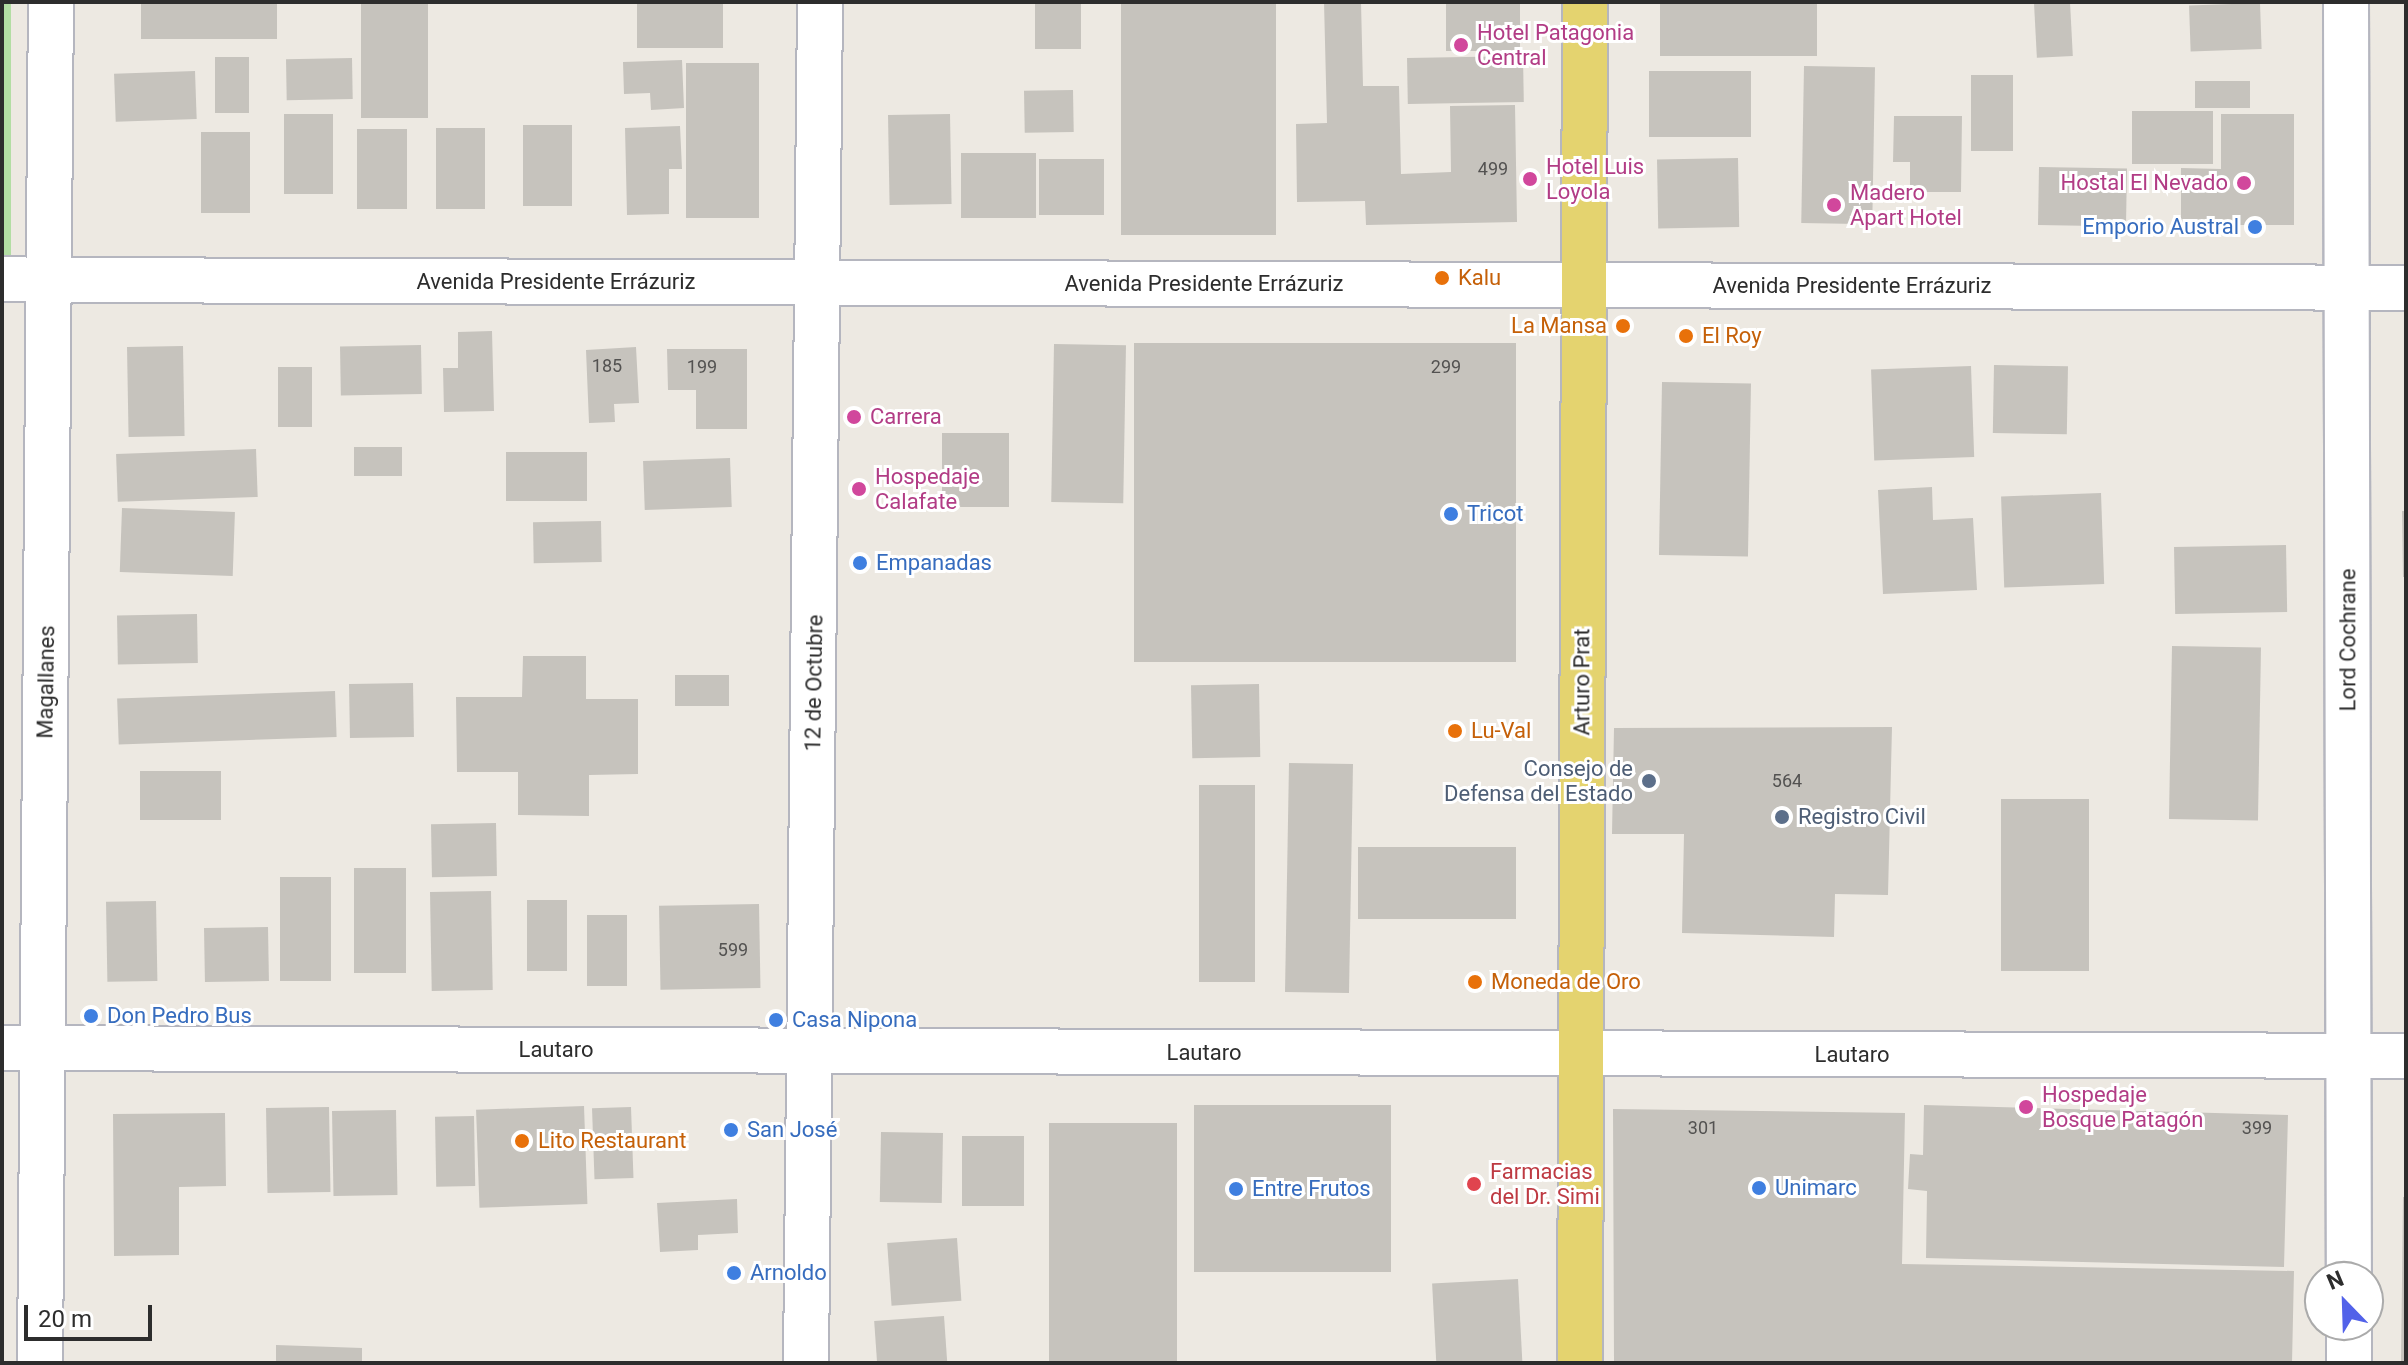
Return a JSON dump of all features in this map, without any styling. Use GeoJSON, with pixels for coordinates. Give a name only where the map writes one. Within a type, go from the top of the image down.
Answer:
{"type":"FeatureCollection","features":[{"type":"Feature","properties":{"kind":"main road","name":"Arturo Prat"},"geometry":{"type":"LineString","coordinates":[[1580,1363],[1585,2]]}},
{"type":"Feature","properties":{"kind":"street","name":"Magallanes"},"geometry":{"type":"LineString","coordinates":[[40,1363],[22,1048],[51,280],[51,2]]}},
{"type":"Feature","properties":{"kind":"street","name":"12 de Octubre"},"geometry":{"type":"LineString","coordinates":[[806,1363],[820,2]]}},
{"type":"Feature","properties":{"kind":"street","name":"Lord Cochrane"},"geometry":{"type":"LineString","coordinates":[[2346,2],[2349,1261]]}},
{"type":"Feature","properties":{"kind":"street","name":"Avenida Presidente Errázuriz"},"geometry":{"type":"LineString","coordinates":[[2,279],[2406,288]]}},
{"type":"Feature","properties":{"kind":"street","name":"Lautaro"},"geometry":{"type":"LineString","coordinates":[[22,1048],[2406,1056]]}},
{"type":"Feature","properties":{"kind":"street"},"geometry":{"type":"LineString","coordinates":[[2349,1341],[2349,1363]]}},
{"type":"Feature","properties":{"kind":"green space"},"geometry":{"type":"Polygon","coordinates":[[[2,2],[11,2],[11,271],[2,271],[2,2]]]}},
{"type":"Feature","properties":{"kind":"building"},"geometry":{"type":"Polygon","coordinates":[[[141,2],[277,2],[277,39],[141,39],[141,2]]]}},
{"type":"Feature","properties":{"kind":"building"},"geometry":{"type":"Polygon","coordinates":[[[361,2],[428,2],[428,118],[361,118],[361,2]]]}},
{"type":"Feature","properties":{"kind":"building"},"geometry":{"type":"Polygon","coordinates":[[[637,2],[723,2],[723,48],[637,48],[637,2]]]}},
{"type":"Feature","properties":{"kind":"building"},"geometry":{"type":"Polygon","coordinates":[[[1035,2],[1081,2],[1081,49],[1035,49],[1035,2]]]}},
{"type":"Feature","properties":{"kind":"building"},"geometry":{"type":"Polygon","coordinates":[[[1121,2],[1276,2],[1276,235],[1121,235],[1121,2]]]}},
{"type":"Feature","properties":{"kind":"building"},"geometry":{"type":"Polygon","coordinates":[[[1324,2],[1361,2],[1363,86],[1399,86],[1401,174],[1451,172],[1450,106],[1515,105],[1517,222],[1366,225],[1365,201],[1297,202],[1296,124],[1327,123],[1324,2]]]}},
{"type":"Feature","properties":{"kind":"building"},"geometry":{"type":"Polygon","coordinates":[[[1446,2],[1520,2],[1520,51],[1446,51],[1446,2]]]}},
{"type":"Feature","properties":{"kind":"building"},"geometry":{"type":"Polygon","coordinates":[[[1660,2],[1817,2],[1817,56],[1660,56],[1660,2]]]}},
{"type":"Feature","properties":{"kind":"building"},"geometry":{"type":"Polygon","coordinates":[[[2070,2],[2073,56],[2037,58],[2034,4],[2070,2]]]}},
{"type":"Feature","properties":{"kind":"building"},"geometry":{"type":"Polygon","coordinates":[[[2260,3],[2262,49],[2191,51],[2189,5],[2260,3]]]}},
{"type":"Feature","properties":{"kind":"building"},"geometry":{"type":"Polygon","coordinates":[[[1523,56],[1524,102],[1408,104],[1407,58],[1523,56]]]}},
{"type":"Feature","properties":{"kind":"building"},"geometry":{"type":"Polygon","coordinates":[[[215,57],[249,57],[249,113],[215,113],[215,57]]]}},
{"type":"Feature","properties":{"kind":"building"},"geometry":{"type":"Polygon","coordinates":[[[352,58],[353,99],[287,100],[286,59],[352,58]]]}},
{"type":"Feature","properties":{"kind":"building"},"geometry":{"type":"Polygon","coordinates":[[[682,60],[684,108],[651,110],[650,93],[624,94],[623,62],[682,60]]]}},
{"type":"Feature","properties":{"kind":"building"},"geometry":{"type":"Polygon","coordinates":[[[686,63],[759,63],[759,218],[686,218],[686,63]]]}},
{"type":"Feature","properties":{"kind":"building"},"geometry":{"type":"Polygon","coordinates":[[[1804,66],[1875,67],[1872,224],[1801,223],[1804,66]]]}},
{"type":"Feature","properties":{"kind":"building"},"geometry":{"type":"Polygon","coordinates":[[[195,71],[197,119],[116,122],[114,74],[195,71]]]}},
{"type":"Feature","properties":{"kind":"building"},"geometry":{"type":"Polygon","coordinates":[[[1649,71],[1751,71],[1751,137],[1649,137],[1649,71]]]}},
{"type":"Feature","properties":{"kind":"building"},"geometry":{"type":"Polygon","coordinates":[[[1971,75],[2013,75],[2013,151],[1971,151],[1971,75]]]}},
{"type":"Feature","properties":{"kind":"building"},"geometry":{"type":"Polygon","coordinates":[[[2195,81],[2250,81],[2250,108],[2195,108],[2195,81]]]}},
{"type":"Feature","properties":{"kind":"building"},"geometry":{"type":"Polygon","coordinates":[[[1073,90],[1074,132],[1025,133],[1024,91],[1073,90]]]}},
{"type":"Feature","properties":{"kind":"building"},"geometry":{"type":"Polygon","coordinates":[[[2132,111],[2213,111],[2213,164],[2132,164],[2132,111]]]}},
{"type":"Feature","properties":{"kind":"building"},"geometry":{"type":"Polygon","coordinates":[[[284,114],[333,114],[333,194],[284,194],[284,114]]]}},
{"type":"Feature","properties":{"kind":"building"},"geometry":{"type":"Polygon","coordinates":[[[950,114],[952,204],[890,205],[888,115],[950,114]]]}},
{"type":"Feature","properties":{"kind":"building"},"geometry":{"type":"Polygon","coordinates":[[[2221,114],[2294,114],[2294,225],[2181,225],[2181,168],[2221,169],[2221,114]]]}},
{"type":"Feature","properties":{"kind":"building"},"geometry":{"type":"Polygon","coordinates":[[[1894,116],[1962,116],[1961,192],[1910,192],[1910,162],[1893,162],[1894,116]]]}},
{"type":"Feature","properties":{"kind":"building"},"geometry":{"type":"Polygon","coordinates":[[[523,125],[572,125],[572,206],[523,206],[523,125]]]}},
{"type":"Feature","properties":{"kind":"building"},"geometry":{"type":"Polygon","coordinates":[[[680,126],[682,169],[669,169],[669,214],[627,215],[625,128],[680,126]]]}},
{"type":"Feature","properties":{"kind":"building"},"geometry":{"type":"Polygon","coordinates":[[[436,128],[485,128],[485,209],[436,209],[436,128]]]}},
{"type":"Feature","properties":{"kind":"building"},"geometry":{"type":"Polygon","coordinates":[[[357,129],[407,129],[407,209],[357,209],[357,129]]]}},
{"type":"Feature","properties":{"kind":"building"},"geometry":{"type":"Polygon","coordinates":[[[201,132],[250,132],[250,213],[201,213],[201,132]]]}},
{"type":"Feature","properties":{"kind":"building"},"geometry":{"type":"Polygon","coordinates":[[[961,153],[1036,153],[1036,218],[961,218],[961,153]]]}},
{"type":"Feature","properties":{"kind":"building"},"geometry":{"type":"Polygon","coordinates":[[[1738,158],[1739,227],[1658,228],[1657,159],[1738,158]]]}},
{"type":"Feature","properties":{"kind":"building"},"geometry":{"type":"Polygon","coordinates":[[[1039,159],[1104,159],[1104,215],[1039,215],[1039,159]]]}},
{"type":"Feature","properties":{"kind":"building"},"geometry":{"type":"Polygon","coordinates":[[[2039,167],[2127,169],[2126,227],[2038,225],[2039,167]]]}},
{"type":"Feature","properties":{"kind":"building"},"geometry":{"type":"Polygon","coordinates":[[[492,331],[494,411],[444,412],[443,368],[458,368],[458,332],[492,331]]]}},
{"type":"Feature","properties":{"kind":"building"},"geometry":{"type":"Polygon","coordinates":[[[1134,343],[1516,343],[1516,662],[1134,662],[1134,343]]]}},
{"type":"Feature","properties":{"kind":"building"},"geometry":{"type":"Polygon","coordinates":[[[1054,344],[1126,345],[1123,503],[1051,502],[1054,344]]]}},
{"type":"Feature","properties":{"kind":"building"},"geometry":{"type":"Polygon","coordinates":[[[421,345],[422,394],[341,395],[340,346],[421,345]]]}},
{"type":"Feature","properties":{"kind":"building"},"geometry":{"type":"Polygon","coordinates":[[[183,346],[185,436],[129,437],[127,347],[183,346]]]}},
{"type":"Feature","properties":{"kind":"building"},"geometry":{"type":"Polygon","coordinates":[[[636,347],[639,403],[614,404],[615,422],[589,423],[586,350],[636,347]]]}},
{"type":"Feature","properties":{"kind":"building"},"geometry":{"type":"Polygon","coordinates":[[[667,349],[747,349],[747,429],[696,429],[696,390],[668,390],[667,349]]]}},
{"type":"Feature","properties":{"kind":"building"},"geometry":{"type":"Polygon","coordinates":[[[1994,365],[2068,366],[2067,434],[1993,433],[1994,365]]]}},
{"type":"Feature","properties":{"kind":"building"},"geometry":{"type":"Polygon","coordinates":[[[1971,366],[1974,457],[1874,460],[1871,369],[1971,366]]]}},
{"type":"Feature","properties":{"kind":"building"},"geometry":{"type":"Polygon","coordinates":[[[278,367],[312,367],[312,427],[278,427],[278,367]]]}},
{"type":"Feature","properties":{"kind":"building"},"geometry":{"type":"Polygon","coordinates":[[[1662,382],[1751,384],[1748,557],[1659,555],[1662,382]]]}},
{"type":"Feature","properties":{"kind":"building"},"geometry":{"type":"Polygon","coordinates":[[[942,433],[1009,433],[1009,507],[942,507],[942,433]]]}},
{"type":"Feature","properties":{"kind":"building"},"geometry":{"type":"Polygon","coordinates":[[[354,447],[402,447],[402,476],[354,476],[354,447]]]}},
{"type":"Feature","properties":{"kind":"building"},"geometry":{"type":"Polygon","coordinates":[[[256,449],[258,497],[118,502],[116,454],[256,449]]]}},
{"type":"Feature","properties":{"kind":"building"},"geometry":{"type":"Polygon","coordinates":[[[506,452],[587,452],[587,501],[506,501],[506,452]]]}},
{"type":"Feature","properties":{"kind":"building"},"geometry":{"type":"Polygon","coordinates":[[[730,458],[732,507],[645,510],[643,461],[730,458]]]}},
{"type":"Feature","properties":{"kind":"building"},"geometry":{"type":"Polygon","coordinates":[[[1932,487],[1933,520],[1973,518],[1977,590],[1883,594],[1878,490],[1932,487]]]}},
{"type":"Feature","properties":{"kind":"building"},"geometry":{"type":"Polygon","coordinates":[[[2101,493],[2104,584],[2004,587],[2001,496],[2101,493]]]}},
{"type":"Feature","properties":{"kind":"building"},"geometry":{"type":"Polygon","coordinates":[[[122,508],[235,512],[233,576],[120,572],[122,508]]]}},
{"type":"Feature","properties":{"kind":"building"},"geometry":{"type":"Polygon","coordinates":[[[2402,511],[2406,511],[2406,577],[2403,577],[2402,511]]]}},
{"type":"Feature","properties":{"kind":"building"},"geometry":{"type":"Polygon","coordinates":[[[601,521],[602,562],[534,563],[533,522],[601,521]]]}},
{"type":"Feature","properties":{"kind":"building"},"geometry":{"type":"Polygon","coordinates":[[[2286,545],[2287,612],[2175,614],[2174,547],[2286,545]]]}},
{"type":"Feature","properties":{"kind":"building"},"geometry":{"type":"Polygon","coordinates":[[[197,614],[198,663],[118,664],[117,615],[197,614]]]}},
{"type":"Feature","properties":{"kind":"building"},"geometry":{"type":"Polygon","coordinates":[[[2172,646],[2261,648],[2258,821],[2169,819],[2172,646]]]}},
{"type":"Feature","properties":{"kind":"building"},"geometry":{"type":"Polygon","coordinates":[[[523,656],[586,656],[586,699],[638,699],[638,774],[589,775],[589,816],[518,815],[518,772],[457,772],[456,697],[522,697],[523,656]]]}},
{"type":"Feature","properties":{"kind":"building"},"geometry":{"type":"Polygon","coordinates":[[[675,675],[729,675],[729,706],[675,706],[675,675]]]}},
{"type":"Feature","properties":{"kind":"building"},"geometry":{"type":"Polygon","coordinates":[[[413,683],[414,737],[350,738],[349,684],[413,683]]]}},
{"type":"Feature","properties":{"kind":"building"},"geometry":{"type":"Polygon","coordinates":[[[1259,684],[1260,757],[1192,758],[1191,685],[1259,684]]]}},
{"type":"Feature","properties":{"kind":"building"},"geometry":{"type":"Polygon","coordinates":[[[335,691],[337,737],[119,745],[117,699],[335,691]]]}},
{"type":"Feature","properties":{"kind":"building","name":"Registro Civil"},"geometry":{"type":"Polygon","coordinates":[[[1892,727],[1888,895],[1835,894],[1834,937],[1682,933],[1684,834],[1612,834],[1614,728],[1892,727]]]}},
{"type":"Feature","properties":{"kind":"building"},"geometry":{"type":"Polygon","coordinates":[[[1289,763],[1353,764],[1349,993],[1285,992],[1289,763]]]}},
{"type":"Feature","properties":{"kind":"building"},"geometry":{"type":"Polygon","coordinates":[[[140,771],[221,771],[221,820],[140,820],[140,771]]]}},
{"type":"Feature","properties":{"kind":"building"},"geometry":{"type":"Polygon","coordinates":[[[1199,785],[1255,785],[1255,982],[1199,982],[1199,785]]]}},
{"type":"Feature","properties":{"kind":"building"},"geometry":{"type":"Polygon","coordinates":[[[2001,799],[2089,799],[2089,971],[2001,971],[2001,799]]]}},
{"type":"Feature","properties":{"kind":"building"},"geometry":{"type":"Polygon","coordinates":[[[496,823],[497,876],[432,877],[431,824],[496,823]]]}},
{"type":"Feature","properties":{"kind":"building"},"geometry":{"type":"Polygon","coordinates":[[[1358,847],[1516,847],[1516,919],[1358,919],[1358,847]]]}},
{"type":"Feature","properties":{"kind":"building"},"geometry":{"type":"Polygon","coordinates":[[[354,868],[406,868],[406,973],[354,973],[354,868]]]}},
{"type":"Feature","properties":{"kind":"building"},"geometry":{"type":"Polygon","coordinates":[[[280,877],[331,877],[331,981],[280,981],[280,877]]]}},
{"type":"Feature","properties":{"kind":"building"},"geometry":{"type":"Polygon","coordinates":[[[491,891],[493,990],[432,991],[430,892],[491,891]]]}},
{"type":"Feature","properties":{"kind":"building"},"geometry":{"type":"Polygon","coordinates":[[[527,900],[567,900],[567,971],[527,971],[527,900]]]}},
{"type":"Feature","properties":{"kind":"building"},"geometry":{"type":"Polygon","coordinates":[[[156,901],[157,981],[107,982],[106,902],[156,901]]]}},
{"type":"Feature","properties":{"kind":"building"},"geometry":{"type":"Polygon","coordinates":[[[759,904],[760,988],[660,990],[659,906],[759,904]]]}},
{"type":"Feature","properties":{"kind":"building"},"geometry":{"type":"Polygon","coordinates":[[[587,915],[627,915],[627,986],[587,986],[587,915]]]}},
{"type":"Feature","properties":{"kind":"building"},"geometry":{"type":"Polygon","coordinates":[[[268,927],[269,981],[205,982],[204,928],[268,927]]]}},
{"type":"Feature","properties":{"kind":"building"},"geometry":{"type":"Polygon","coordinates":[[[1194,1105],[1391,1105],[1391,1272],[1194,1272],[1194,1105]]]}},
{"type":"Feature","properties":{"kind":"building"},"geometry":{"type":"Polygon","coordinates":[[[1924,1105],[2288,1115],[2284,1267],[1926,1258],[1927,1191],[1908,1189],[1910,1154],[1923,1155],[1924,1105]]]}},
{"type":"Feature","properties":{"kind":"building"},"geometry":{"type":"Polygon","coordinates":[[[584,1106],[587,1204],[479,1208],[476,1110],[584,1106]]]}},
{"type":"Feature","properties":{"kind":"building"},"geometry":{"type":"Polygon","coordinates":[[[329,1107],[330,1192],[267,1193],[266,1108],[329,1107]]]}},
{"type":"Feature","properties":{"kind":"building"},"geometry":{"type":"Polygon","coordinates":[[[631,1107],[633,1178],[595,1179],[592,1108],[631,1107]]]}},
{"type":"Feature","properties":{"kind":"building","name":"Unimarc"},"geometry":{"type":"Polygon","coordinates":[[[1613,1109],[1905,1113],[1902,1264],[2294,1271],[2292,1363],[1614,1363],[1613,1109]]]}},
{"type":"Feature","properties":{"kind":"building"},"geometry":{"type":"Polygon","coordinates":[[[396,1110],[397,1195],[333,1196],[332,1111],[396,1110]]]}},
{"type":"Feature","properties":{"kind":"building"},"geometry":{"type":"Polygon","coordinates":[[[225,1113],[226,1186],[179,1187],[179,1255],[114,1256],[113,1114],[225,1113]]]}},
{"type":"Feature","properties":{"kind":"building"},"geometry":{"type":"Polygon","coordinates":[[[474,1116],[475,1186],[436,1187],[435,1117],[474,1116]]]}},
{"type":"Feature","properties":{"kind":"building"},"geometry":{"type":"Polygon","coordinates":[[[1049,1123],[1177,1123],[1177,1363],[1049,1363],[1049,1123]]]}},
{"type":"Feature","properties":{"kind":"building"},"geometry":{"type":"Polygon","coordinates":[[[881,1132],[943,1133],[942,1203],[880,1202],[881,1132]]]}},
{"type":"Feature","properties":{"kind":"building"},"geometry":{"type":"Polygon","coordinates":[[[962,1136],[1024,1136],[1024,1206],[962,1206],[962,1136]]]}},
{"type":"Feature","properties":{"kind":"building"},"geometry":{"type":"Polygon","coordinates":[[[2403,1197],[2406,1197],[2406,1363],[2401,1363],[2403,1197]]]}},
{"type":"Feature","properties":{"kind":"building"},"geometry":{"type":"Polygon","coordinates":[[[737,1199],[738,1233],[698,1235],[698,1250],[660,1252],[657,1203],[737,1199]]]}},
{"type":"Feature","properties":{"kind":"building"},"geometry":{"type":"Polygon","coordinates":[[[957,1238],[961,1301],[892,1306],[887,1243],[957,1238]]]}},
{"type":"Feature","properties":{"kind":"building"},"geometry":{"type":"Polygon","coordinates":[[[1518,1279],[1522,1363],[1436,1363],[1432,1284],[1518,1279]]]}},
{"type":"Feature","properties":{"kind":"building"},"geometry":{"type":"Polygon","coordinates":[[[944,1316],[947,1363],[877,1363],[874,1321],[944,1316]]]}},
{"type":"Feature","properties":{"kind":"building"},"geometry":{"type":"Polygon","coordinates":[[[276,1345],[362,1348],[362,1363],[276,1363],[276,1345]]]}},
{"type":"Feature","properties":{"kind":"place","name":"Hotel Patagonia Central"},"geometry":{"type":"Point","coordinates":[1461,45]}},
{"type":"Feature","properties":{"kind":"place","name":"Hotel Luis Loyola"},"geometry":{"type":"Point","coordinates":[1530,179]}},
{"type":"Feature","properties":{"kind":"place","name":"Hostal El Nevado"},"geometry":{"type":"Point","coordinates":[2244,183]}},
{"type":"Feature","properties":{"kind":"place","name":"Madero Apart Hotel"},"geometry":{"type":"Point","coordinates":[1834,205]}},
{"type":"Feature","properties":{"kind":"place","name":"Emporio Austral"},"geometry":{"type":"Point","coordinates":[2255,227]}},
{"type":"Feature","properties":{"kind":"place","name":"Kalu"},"geometry":{"type":"Point","coordinates":[1442,278]}},
{"type":"Feature","properties":{"kind":"place","name":"La Mansa"},"geometry":{"type":"Point","coordinates":[1623,326]}},
{"type":"Feature","properties":{"kind":"place","name":"El Roy"},"geometry":{"type":"Point","coordinates":[1686,336]}},
{"type":"Feature","properties":{"kind":"place","name":"Carrera"},"geometry":{"type":"Point","coordinates":[854,417]}},
{"type":"Feature","properties":{"kind":"place","name":"Hospedaje Calafate"},"geometry":{"type":"Point","coordinates":[859,489]}},
{"type":"Feature","properties":{"kind":"place","name":"Tricot"},"geometry":{"type":"Point","coordinates":[1451,514]}},
{"type":"Feature","properties":{"kind":"place","name":"Empanadas"},"geometry":{"type":"Point","coordinates":[860,563]}},
{"type":"Feature","properties":{"kind":"place","name":"Lu-Val"},"geometry":{"type":"Point","coordinates":[1455,731]}},
{"type":"Feature","properties":{"kind":"place","name":"Consejo de Defensa del Estado"},"geometry":{"type":"Point","coordinates":[1649,781]}},
{"type":"Feature","properties":{"kind":"place","name":"Registro Civil"},"geometry":{"type":"Point","coordinates":[1782,817]}},
{"type":"Feature","properties":{"kind":"place","name":"Moneda de Oro"},"geometry":{"type":"Point","coordinates":[1475,982]}},
{"type":"Feature","properties":{"kind":"place","name":"Don Pedro Bus"},"geometry":{"type":"Point","coordinates":[91,1016]}},
{"type":"Feature","properties":{"kind":"place","name":"Casa Nipona"},"geometry":{"type":"Point","coordinates":[776,1020]}},
{"type":"Feature","properties":{"kind":"place","name":"Hospedaje Bosque Patagón"},"geometry":{"type":"Point","coordinates":[2026,1107]}},
{"type":"Feature","properties":{"kind":"place","name":"San José"},"geometry":{"type":"Point","coordinates":[731,1130]}},
{"type":"Feature","properties":{"kind":"place","name":"Lito Restaurant"},"geometry":{"type":"Point","coordinates":[522,1141]}},
{"type":"Feature","properties":{"kind":"place","name":"Farmacias del Dr. Simi"},"geometry":{"type":"Point","coordinates":[1474,1184]}},
{"type":"Feature","properties":{"kind":"place","name":"Unimarc"},"geometry":{"type":"Point","coordinates":[1759,1188]}},
{"type":"Feature","properties":{"kind":"place","name":"Entre Frutos"},"geometry":{"type":"Point","coordinates":[1236,1189]}},
{"type":"Feature","properties":{"kind":"place","name":"Arnoldo"},"geometry":{"type":"Point","coordinates":[734,1273]}}]}
